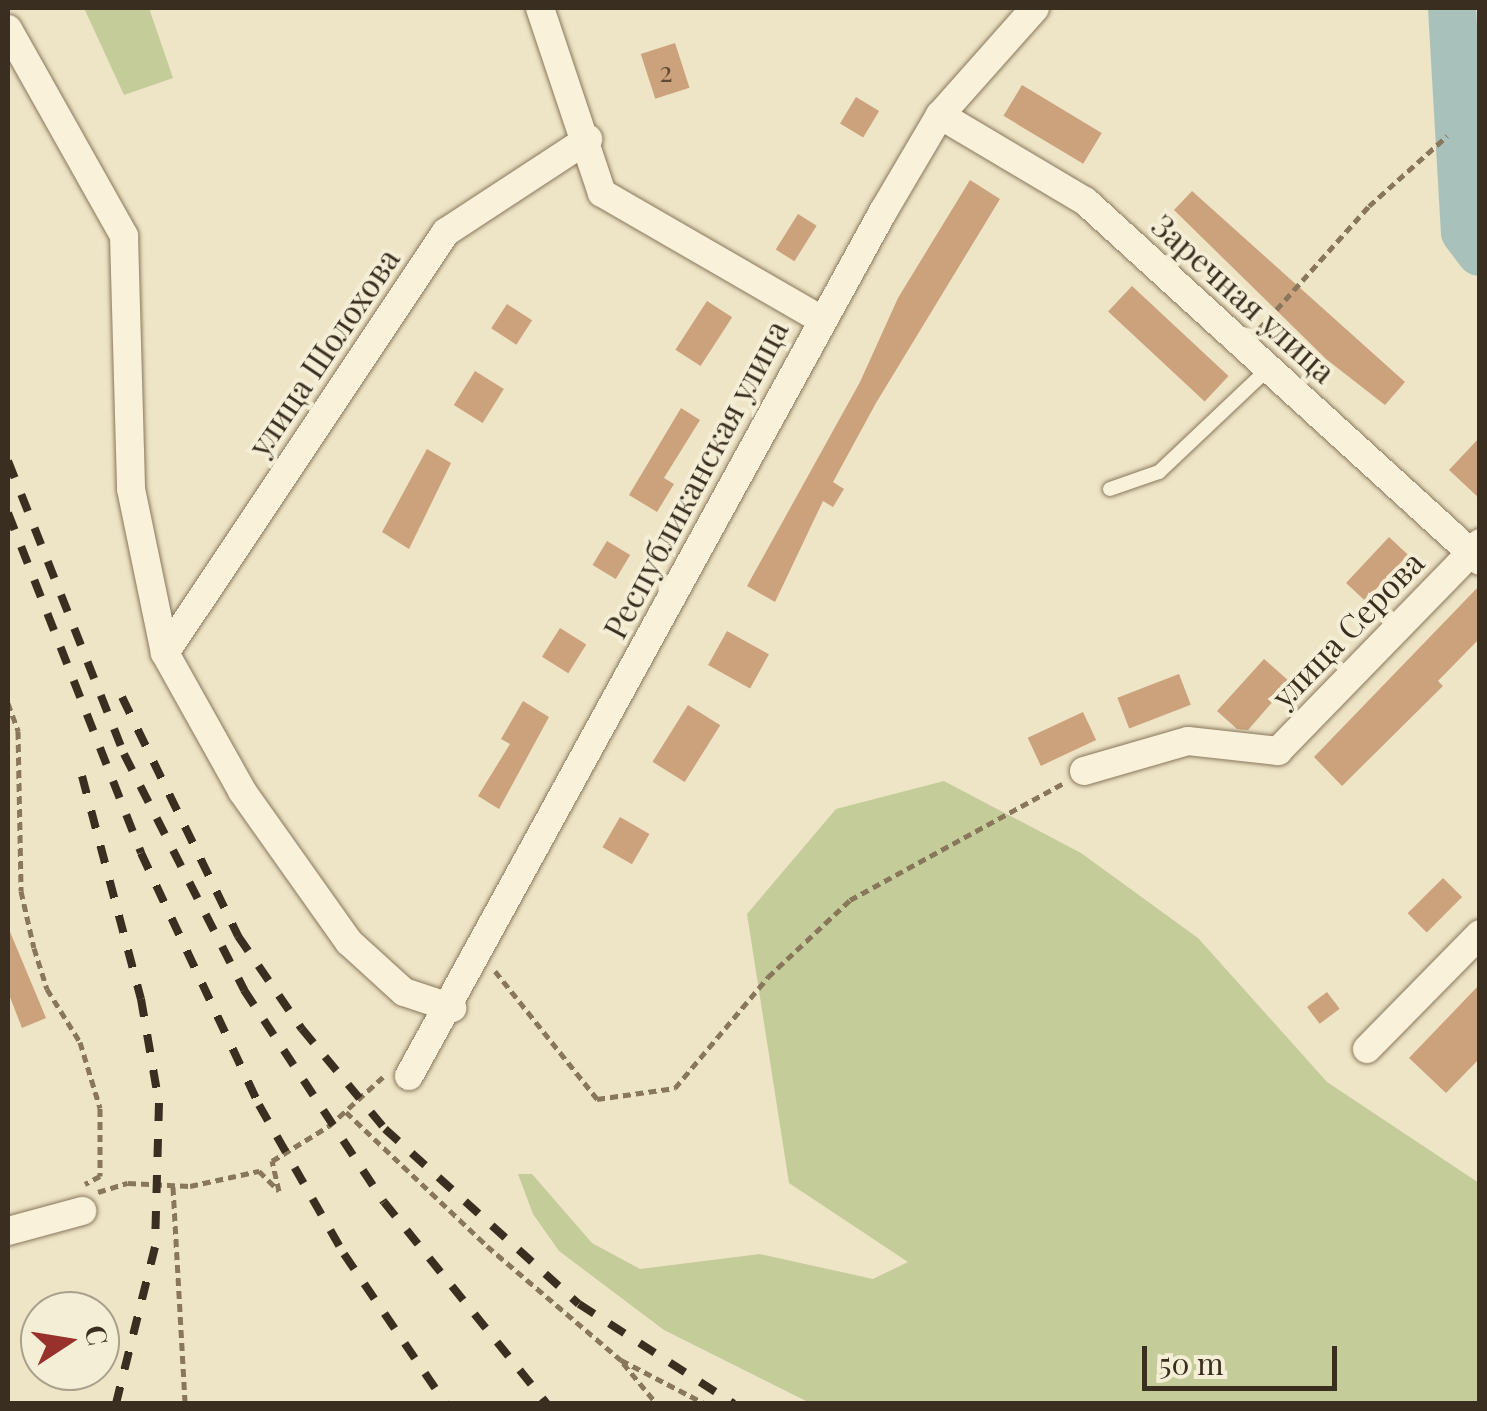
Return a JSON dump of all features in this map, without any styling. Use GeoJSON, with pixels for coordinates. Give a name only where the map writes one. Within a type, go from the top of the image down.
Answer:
{"type":"FeatureCollection","features":[{"type":"Feature","properties":{"kind":"street"},"geometry":{"type":"LineString","coordinates":[[540,8],[588,139],[602,193],[820,319]]}},
{"type":"Feature","properties":{"kind":"street","name":"Республиканская улица"},"geometry":{"type":"LineString","coordinates":[[402,1070],[452,1008],[820,319],[940,115],[1035,8]]}},
{"type":"Feature","properties":{"kind":"street"},"geometry":{"type":"LineString","coordinates":[[8,28],[124,236],[131,488],[165,654],[242,791],[349,942],[404,992],[452,1008]]}},
{"type":"Feature","properties":{"kind":"street","name":"Заречная улица"},"geometry":{"type":"LineString","coordinates":[[940,115],[1085,202],[1476,552]]}},
{"type":"Feature","properties":{"kind":"street","name":"улица Шолохова"},"geometry":{"type":"LineString","coordinates":[[165,654],[446,232],[588,139]]}},
{"type":"Feature","properties":{"kind":"street","name":"улица Серова"},"geometry":{"type":"LineString","coordinates":[[1084,772],[1188,741],[1278,751],[1476,552]]}},
{"type":"Feature","properties":{"kind":"street"},"geometry":{"type":"LineString","coordinates":[[1367,1049],[1480,934]]}},
{"type":"Feature","properties":{"kind":"street"},"geometry":{"type":"LineString","coordinates":[[8,1232],[83,1197]]}},
{"type":"Feature","properties":{"kind":"lane"},"geometry":{"type":"LineString","coordinates":[[1110,489],[1158,472],[1269,368]]}},
{"type":"Feature","properties":{"kind":"path"},"geometry":{"type":"LineString","coordinates":[[1243,344],[1292,298],[1369,206],[1447,136]]}},
{"type":"Feature","properties":{"kind":"path"},"geometry":{"type":"LineString","coordinates":[[8,703],[18,731],[21,891],[47,990],[80,1042],[100,1108],[100,1176],[83,1197]]}},
{"type":"Feature","properties":{"kind":"path"},"geometry":{"type":"LineString","coordinates":[[481,953],[597,1099],[675,1088],[768,977],[850,900],[1084,772]]}},
{"type":"Feature","properties":{"kind":"path"},"geometry":{"type":"LineString","coordinates":[[83,1197],[128,1183],[172,1186],[259,1172],[279,1191],[272,1161],[402,1070]]}},
{"type":"Feature","properties":{"kind":"path"},"geometry":{"type":"LineString","coordinates":[[346,1112],[486,1246],[621,1360],[657,1404]]}},
{"type":"Feature","properties":{"kind":"path"},"geometry":{"type":"LineString","coordinates":[[172,1186],[185,1404]]}},
{"type":"Feature","properties":{"kind":"path"},"geometry":{"type":"LineString","coordinates":[[621,1360],[706,1404]]}},
{"type":"Feature","properties":{"kind":"green space"},"geometry":{"type":"Polygon","coordinates":[[[84,8],[149,8],[173,78],[124,95],[84,8]]]}},
{"type":"Feature","properties":{"kind":"green space"},"geometry":{"type":"Polygon","coordinates":[[[944,781],[1081,853],[1198,938],[1327,1082],[1479,1183],[1479,1403],[810,1403],[664,1330],[559,1251],[533,1214],[518,1174],[532,1174],[592,1243],[640,1269],[760,1254],[873,1279],[908,1262],[789,1183],[747,914],[836,809],[944,781]]]}},
{"type":"Feature","properties":{"kind":"building"},"geometry":{"type":"Polygon","coordinates":[[[675,43],[690,88],[655,99],[641,54],[675,43]]]}},
{"type":"Feature","properties":{"kind":"building"},"geometry":{"type":"Polygon","coordinates":[[[1022,85],[1102,133],[1083,164],[1003,116],[1022,85]]]}},
{"type":"Feature","properties":{"kind":"building"},"geometry":{"type":"Polygon","coordinates":[[[856,97],[879,111],[863,137],[840,124],[856,97]]]}},
{"type":"Feature","properties":{"kind":"building"},"geometry":{"type":"Polygon","coordinates":[[[970,180],[1000,199],[876,403],[833,482],[844,489],[833,507],[823,501],[775,602],[747,586],[860,382],[898,298],[970,180]]]}},
{"type":"Feature","properties":{"kind":"building"},"geometry":{"type":"Polygon","coordinates":[[[1192,191],[1405,382],[1385,405],[1326,359],[1174,210],[1192,191]]]}},
{"type":"Feature","properties":{"kind":"building"},"geometry":{"type":"Polygon","coordinates":[[[798,214],[817,226],[794,261],[776,250],[798,214]]]}},
{"type":"Feature","properties":{"kind":"building"},"geometry":{"type":"Polygon","coordinates":[[[1132,286],[1229,376],[1205,402],[1108,312],[1132,286]]]}},
{"type":"Feature","properties":{"kind":"building"},"geometry":{"type":"Polygon","coordinates":[[[707,301],[732,317],[701,366],[675,350],[707,301]]]}},
{"type":"Feature","properties":{"kind":"building"},"geometry":{"type":"Polygon","coordinates":[[[507,304],[532,320],[516,345],[491,328],[507,304]]]}},
{"type":"Feature","properties":{"kind":"building"},"geometry":{"type":"Polygon","coordinates":[[[475,371],[504,389],[483,423],[454,405],[475,371]]]}},
{"type":"Feature","properties":{"kind":"building"},"geometry":{"type":"Polygon","coordinates":[[[681,408],[700,420],[664,478],[674,484],[657,512],[629,495],[681,408]]]}},
{"type":"Feature","properties":{"kind":"building"},"geometry":{"type":"Polygon","coordinates":[[[1480,437],[1480,499],[1449,470],[1480,437]]]}},
{"type":"Feature","properties":{"kind":"building"},"geometry":{"type":"Polygon","coordinates":[[[427,449],[451,463],[409,549],[382,532],[427,449]]]}},
{"type":"Feature","properties":{"kind":"building"},"geometry":{"type":"Polygon","coordinates":[[[1389,537],[1408,555],[1365,601],[1346,583],[1389,537]]]}},
{"type":"Feature","properties":{"kind":"building"},"geometry":{"type":"Polygon","coordinates":[[[607,541],[630,555],[616,579],[593,565],[607,541]]]}},
{"type":"Feature","properties":{"kind":"building"},"geometry":{"type":"Polygon","coordinates":[[[1480,585],[1480,638],[1438,681],[1443,686],[1342,786],[1314,757],[1480,585]]]}},
{"type":"Feature","properties":{"kind":"building"},"geometry":{"type":"Polygon","coordinates":[[[560,628],[586,644],[568,673],[542,657],[560,628]]]}},
{"type":"Feature","properties":{"kind":"building"},"geometry":{"type":"Polygon","coordinates":[[[727,631],[769,654],[750,688],[708,665],[727,631]]]}},
{"type":"Feature","properties":{"kind":"building"},"geometry":{"type":"Polygon","coordinates":[[[1264,659],[1290,682],[1248,730],[1237,729],[1217,711],[1264,659]]]}},
{"type":"Feature","properties":{"kind":"building"},"geometry":{"type":"Polygon","coordinates":[[[1179,674],[1191,705],[1129,728],[1117,698],[1179,674]]]}},
{"type":"Feature","properties":{"kind":"building"},"geometry":{"type":"Polygon","coordinates":[[[523,701],[549,717],[499,809],[478,796],[510,744],[501,739],[523,701]]]}},
{"type":"Feature","properties":{"kind":"building"},"geometry":{"type":"Polygon","coordinates":[[[688,705],[720,725],[685,782],[652,762],[688,705]]]}},
{"type":"Feature","properties":{"kind":"building"},"geometry":{"type":"Polygon","coordinates":[[[1083,712],[1096,740],[1041,766],[1028,738],[1083,712]]]}},
{"type":"Feature","properties":{"kind":"building"},"geometry":{"type":"Polygon","coordinates":[[[620,817],[649,834],[632,864],[602,847],[620,817]]]}},
{"type":"Feature","properties":{"kind":"building"},"geometry":{"type":"Polygon","coordinates":[[[1443,878],[1462,897],[1427,932],[1408,913],[1443,878]]]}},
{"type":"Feature","properties":{"kind":"building"},"geometry":{"type":"Polygon","coordinates":[[[8,927],[46,1018],[22,1028],[8,992],[8,927]]]}},
{"type":"Feature","properties":{"kind":"building"},"geometry":{"type":"Polygon","coordinates":[[[1480,984],[1480,1058],[1446,1093],[1409,1058],[1480,984]]]}},
{"type":"Feature","properties":{"kind":"building"},"geometry":{"type":"Polygon","coordinates":[[[1327,992],[1340,1009],[1320,1024],[1307,1007],[1327,992]]]}},
{"type":"Feature","properties":{"kind":"waterway"},"geometry":{"type":"LineString","coordinates":[[1452,8],[1465,232],[1480,252]]}},
{"type":"Feature","properties":{"kind":"railway"},"geometry":{"type":"LineString","coordinates":[[8,461],[124,754],[244,990],[384,1202],[547,1404]]}},
{"type":"Feature","properties":{"kind":"railway"},"geometry":{"type":"LineString","coordinates":[[8,513],[141,853],[259,1105],[344,1254],[446,1404]]}},
{"type":"Feature","properties":{"kind":"railway"},"geometry":{"type":"LineString","coordinates":[[122,697],[238,936],[302,1029],[385,1129],[579,1304],[734,1404]]}},
{"type":"Feature","properties":{"kind":"railway"},"geometry":{"type":"LineString","coordinates":[[82,776],[141,999],[159,1103],[155,1247],[116,1404]]}}]}
